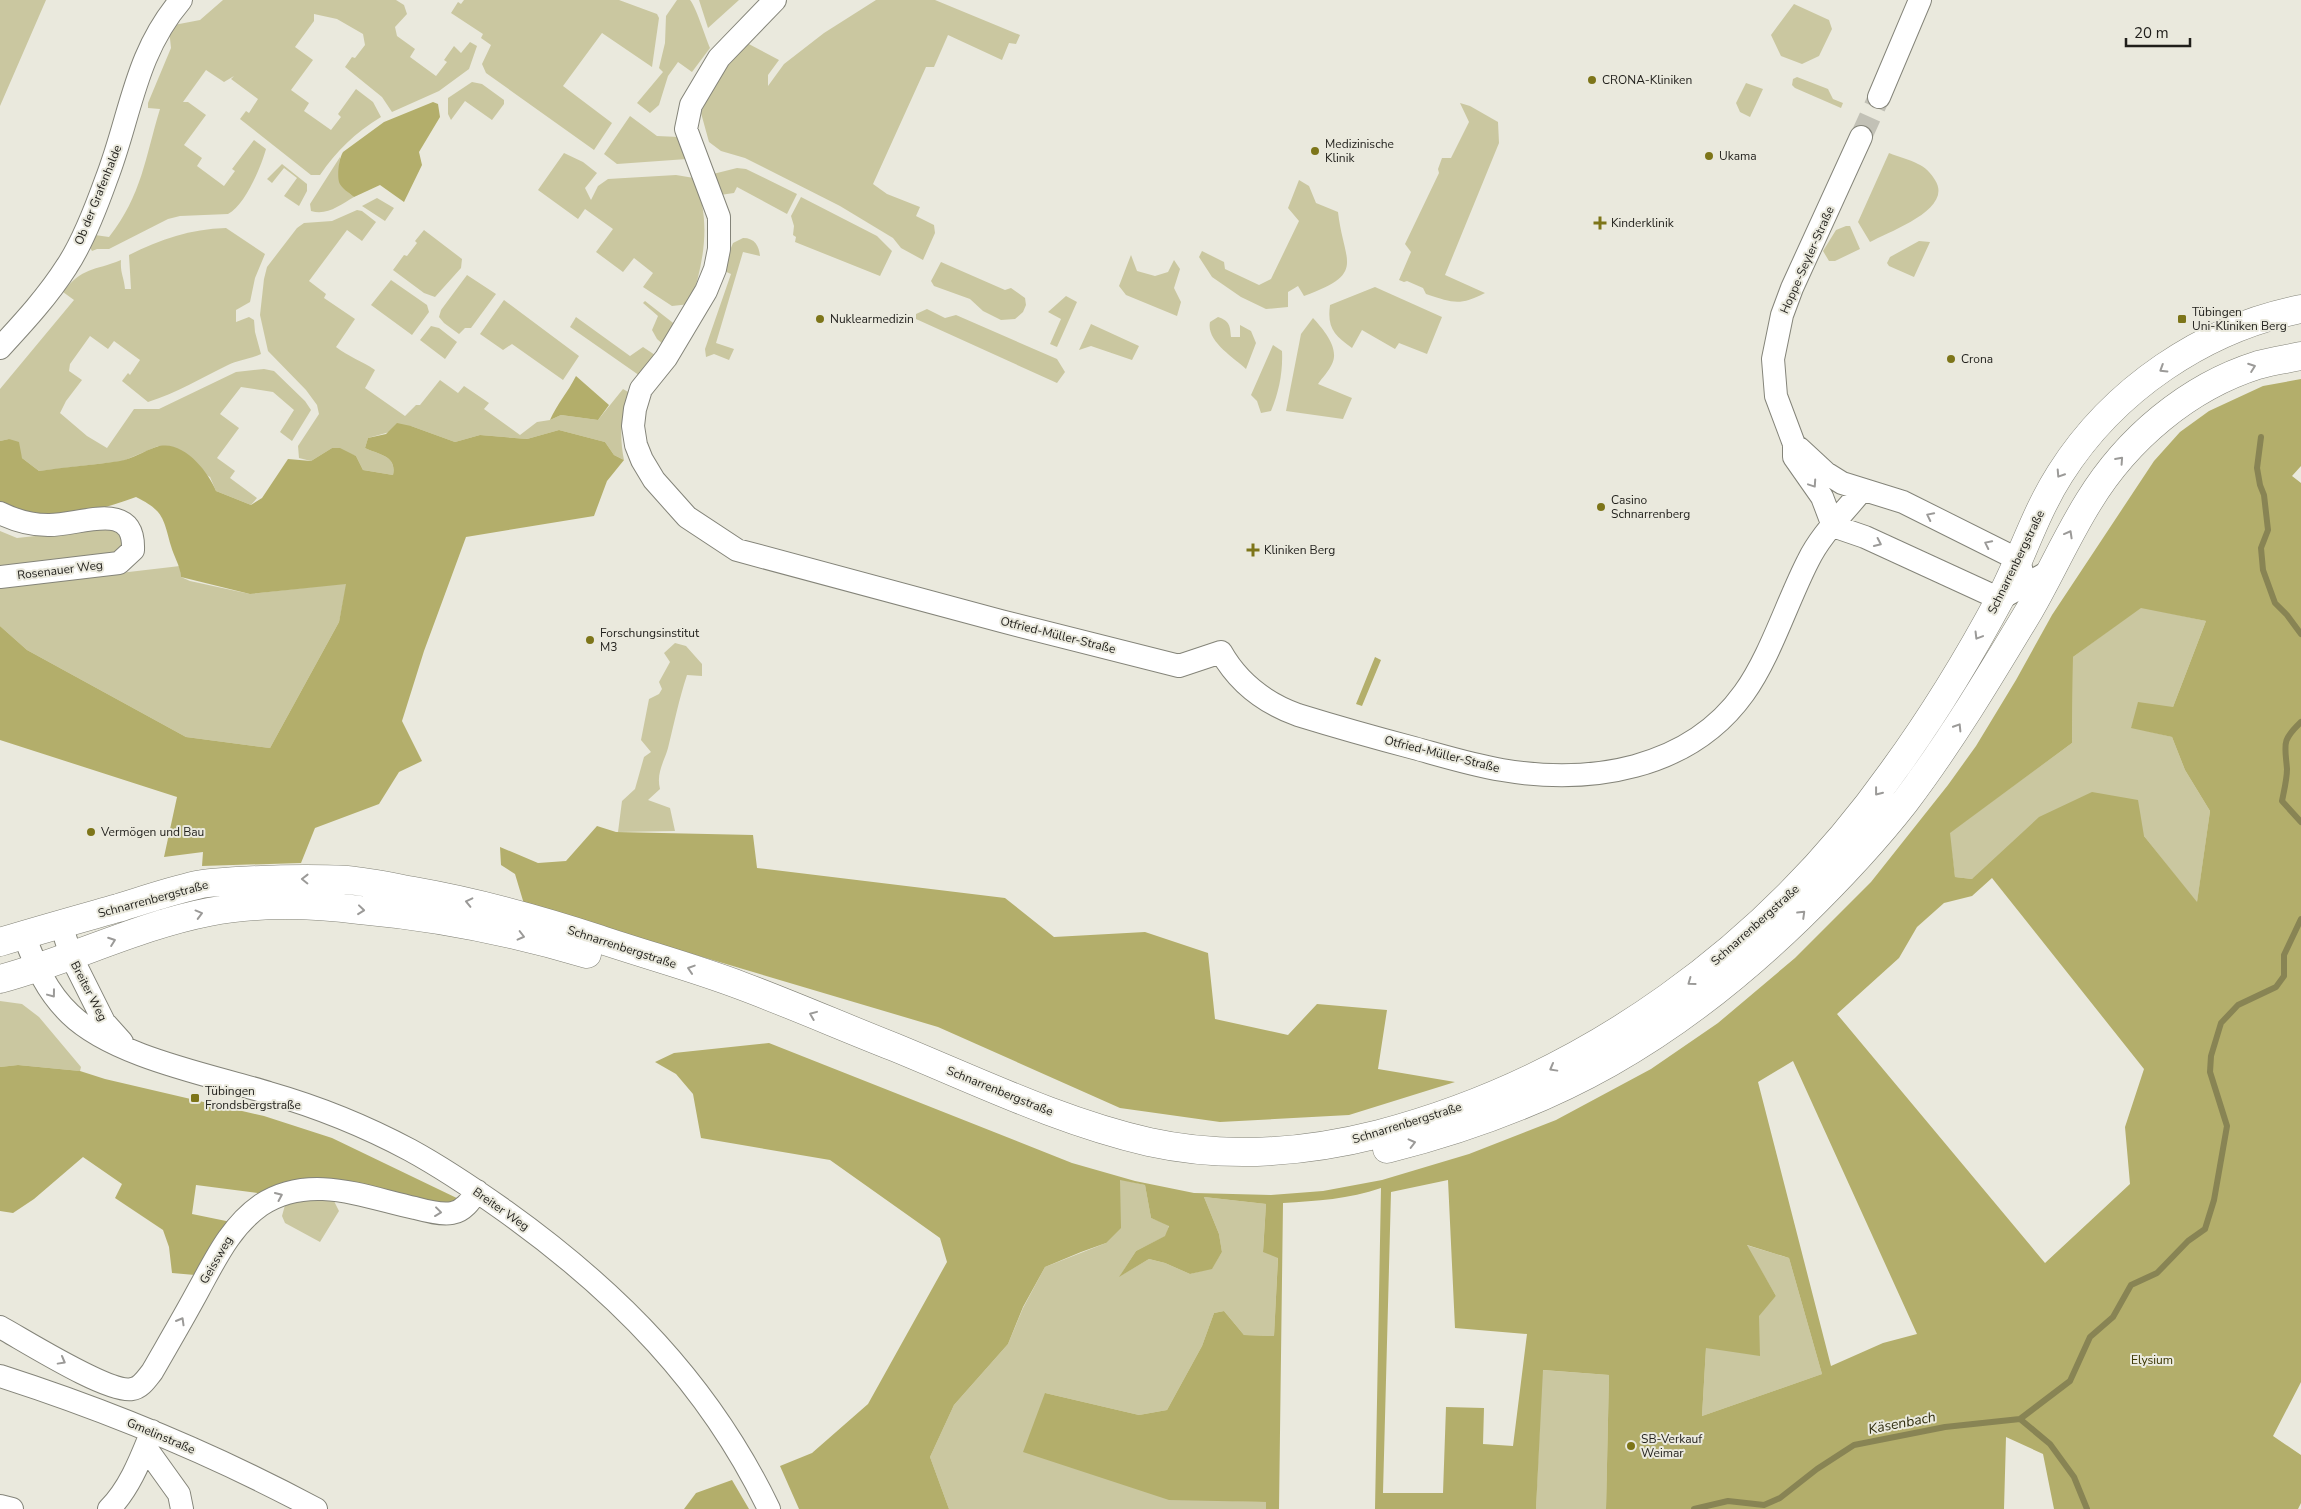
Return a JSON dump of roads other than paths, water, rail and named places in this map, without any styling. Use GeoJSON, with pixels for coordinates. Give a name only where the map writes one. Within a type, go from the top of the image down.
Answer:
{"type":"FeatureCollection","features":[{"type":"Feature","properties":{"kind":"street","name":"Ob der Grafenhalde"},"geometry":{"type":"LineString","coordinates":[[0,348],[31,314],[68,265],[106,180],[149,47],[162,24],[181,0]]}},
{"type":"Feature","properties":{"kind":"street","name":"Otfried-Müller-Straße"},"geometry":{"type":"LineString","coordinates":[[775,0],[719,58],[691,105],[686,129],[719,217],[719,248],[715,269],[701,300],[666,358],[641,389],[635,409],[633,426],[636,445],[642,460],[654,480],[687,517],[737,550],[1001,621],[1179,666],[1221,652],[1235,674],[1247,687],[1278,708],[1298,715],[1481,766],[1544,775],[1582,775],[1622,769],[1672,753],[1706,732],[1730,710],[1752,680],[1807,562],[1822,538],[1862,490]]}},
{"type":"Feature","properties":{"kind":"street"},"geometry":{"type":"LineString","coordinates":[[1879,96],[1920,0]]}},
{"type":"Feature","properties":{"kind":"street","name":"Hoppe-Seyler-Straße"},"geometry":{"type":"LineString","coordinates":[[1833,526],[1822,497],[1794,458],[1794,444],[1776,396],[1773,358],[1776,336],[1792,288],[1861,137]]}},
{"type":"Feature","properties":{"kind":"street","name":"Schnarrenbergstraße"},"geometry":{"type":"LineString","coordinates":[[0,979],[37,970],[152,926],[210,912],[257,906],[324,906],[395,913],[447,921],[558,946],[681,985],[857,1050],[1046,1127],[1135,1155],[1208,1167],[1248,1168],[1320,1162],[1424,1140],[1482,1121],[1546,1096],[1594,1072],[1649,1040],[1709,997],[1767,948],[1834,884],[1903,804],[1955,732],[2025,584],[2037,517],[2059,476],[2092,430],[2125,396],[2159,371],[2202,344],[2247,323],[2301,309]]}},
{"type":"Feature","properties":{"kind":"street","name":"Schnarrenbergstraße"},"geometry":{"type":"LineString","coordinates":[[12,938],[202,883],[277,879],[354,880],[522,914],[738,984],[1076,1121],[1142,1140],[1210,1151],[1264,1153],[1318,1147],[1383,1133],[1462,1107],[1538,1076],[1629,1025],[1696,978],[1760,924],[1822,862],[1887,780],[1929,720],[2000,599],[2050,571],[2076,522],[2102,481],[2154,425],[2194,394],[2216,382],[2260,364],[2301,356]]}},
{"type":"Feature","properties":{"kind":"street","name":"Hoppe-Seyler-Straße"},"geometry":{"type":"LineString","coordinates":[[1794,444],[1826,473],[1842,483],[1903,502],[2025,584]]}},
{"type":"Feature","properties":{"kind":"street","name":"Rosenauer Weg"},"geometry":{"type":"LineString","coordinates":[[0,513],[20,521],[48,526],[104,518],[123,522],[129,528],[134,538],[133,550],[119,564],[0,577]]}},
{"type":"Feature","properties":{"kind":"street"},"geometry":{"type":"LineString","coordinates":[[1833,526],[1865,537],[2000,599]]}},
{"type":"Feature","properties":{"kind":"street","name":"Breiter Weg"},"geometry":{"type":"LineString","coordinates":[[61,924],[71,956],[104,1022],[130,1050]]}},
{"type":"Feature","properties":{"kind":"street","name":"Breiter Weg"},"geometry":{"type":"LineString","coordinates":[[12,938],[37,970],[52,994],[71,1016],[99,1037],[130,1050],[272,1093],[351,1120],[411,1151],[477,1192],[532,1230],[623,1306],[674,1361],[719,1421],[743,1459],[769,1509]]}},
{"type":"Feature","properties":{"kind":"street","name":"Geissweg"},"geometry":{"type":"LineString","coordinates":[[0,1327],[109,1386],[133,1390],[142,1384],[152,1372],[223,1246],[243,1220],[262,1205],[280,1195],[300,1189],[329,1188],[422,1210],[452,1214],[462,1209],[477,1192]]}},
{"type":"Feature","properties":{"kind":"street","name":"Gmelinstraße"},"geometry":{"type":"LineString","coordinates":[[0,1376],[149,1440],[260,1480],[316,1509]]}},
{"type":"Feature","properties":{"kind":"street"},"geometry":{"type":"LineString","coordinates":[[109,1509],[117,1500],[149,1440]]}},
{"type":"Feature","properties":{"kind":"street"},"geometry":{"type":"LineString","coordinates":[[149,1440],[179,1494],[182,1509]]}},
{"type":"Feature","properties":{"kind":"street"},"geometry":{"type":"LineString","coordinates":[[0,1506],[12,1509]]}},
{"type":"Feature","properties":{"kind":"waterway"},"geometry":{"type":"LineString","coordinates":[[2261,437],[2257,468],[2264,495],[2268,530],[2261,548],[2263,570],[2275,603],[2301,634]]}},
{"type":"Feature","properties":{"kind":"waterway"},"geometry":{"type":"LineString","coordinates":[[2301,722],[2290,734],[2286,743],[2287,773],[2282,801],[2301,822]]}},
{"type":"Feature","properties":{"kind":"waterway"},"geometry":{"type":"LineString","coordinates":[[2020,1419],[2070,1381],[2090,1337],[2113,1317],[2131,1285],[2157,1273],[2188,1241],[2205,1229],[2214,1200],[2227,1126],[2210,1072],[2211,1056],[2221,1023],[2238,1005],[2276,987],[2284,976],[2284,955],[2301,919]]}},
{"type":"Feature","properties":{"kind":"waterway","name":"Käsenbach"},"geometry":{"type":"LineString","coordinates":[[1694,1509],[1728,1501],[1764,1505],[1780,1498],[1817,1469],[1854,1445],[1945,1427],[2020,1419],[2050,1444],[2074,1477],[2087,1509]]}},
{"type":"Feature","properties":{"kind":"tunnel"},"geometry":{"type":"LineString","coordinates":[[1861,137],[1879,97]]}},
{"type":"Feature","properties":{"kind":"place","name":"CRONA-Kliniken"},"geometry":{"type":"Point","coordinates":[1592,80]}},
{"type":"Feature","properties":{"kind":"place","name":"Medizinische Klinik"},"geometry":{"type":"Point","coordinates":[1315,151]}},
{"type":"Feature","properties":{"kind":"place","name":"Ukama"},"geometry":{"type":"Point","coordinates":[1709,156]}},
{"type":"Feature","properties":{"kind":"place","name":"Kinderklinik"},"geometry":{"type":"Point","coordinates":[1600,223]}},
{"type":"Feature","properties":{"kind":"place","name":"Nuklearmedizin"},"geometry":{"type":"Point","coordinates":[820,319]}},
{"type":"Feature","properties":{"kind":"place","name":"Tübingen Uni-Kliniken Berg"},"geometry":{"type":"Point","coordinates":[2182,319]}},
{"type":"Feature","properties":{"kind":"place","name":"Crona"},"geometry":{"type":"Point","coordinates":[1951,359]}},
{"type":"Feature","properties":{"kind":"place","name":"Casino Schnarrenberg"},"geometry":{"type":"Point","coordinates":[1601,507]}},
{"type":"Feature","properties":{"kind":"place","name":"Kliniken Berg"},"geometry":{"type":"Point","coordinates":[1253,550]}},
{"type":"Feature","properties":{"kind":"place","name":"Forschungsinstitut M3"},"geometry":{"type":"Point","coordinates":[590,640]}},
{"type":"Feature","properties":{"kind":"place","name":"Vermögen und Bau"},"geometry":{"type":"Point","coordinates":[91,832]}},
{"type":"Feature","properties":{"kind":"place","name":"Tübingen Frondsbergstraße"},"geometry":{"type":"Point","coordinates":[195,1098]}},
{"type":"Feature","properties":{"kind":"place","name":"SB-Verkauf Weimar"},"geometry":{"type":"Point","coordinates":[1631,1446]}},
{"type":"Feature","properties":{"kind":"park label","name":"Elysium"},"geometry":{"type":"Point","coordinates":[2152,1360]}}]}
